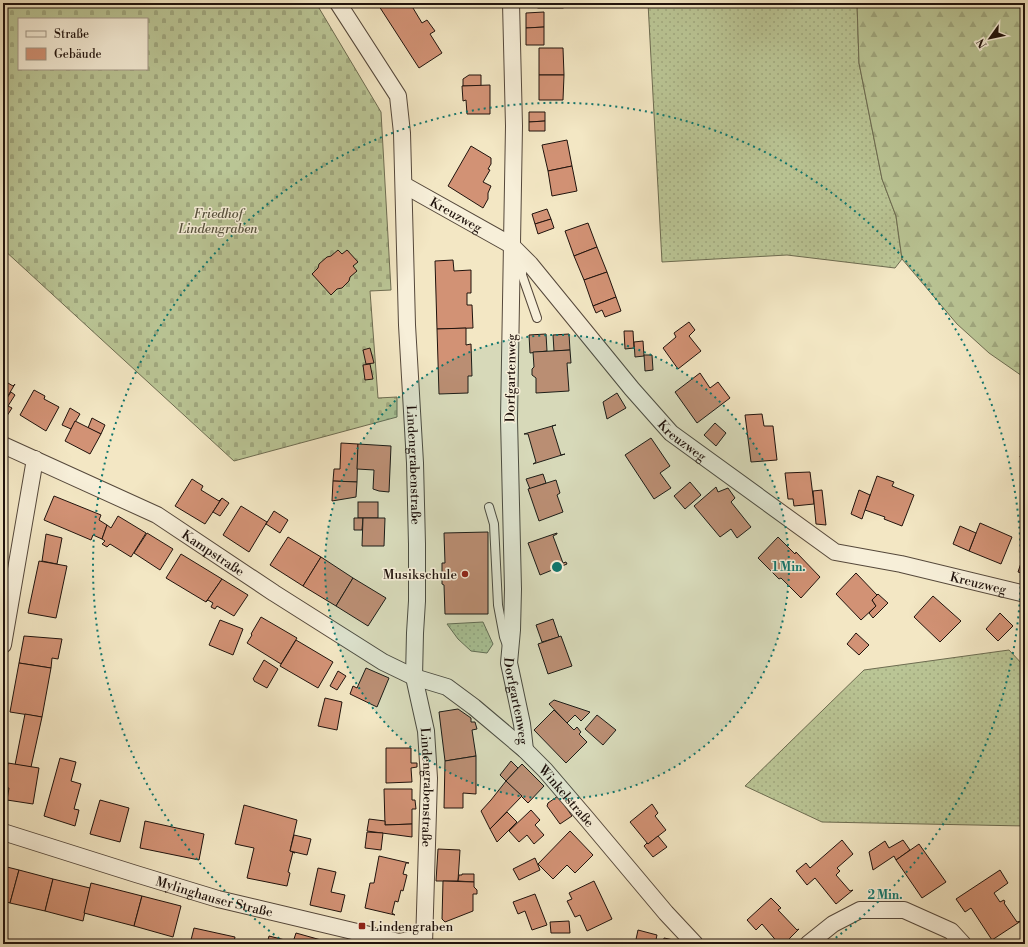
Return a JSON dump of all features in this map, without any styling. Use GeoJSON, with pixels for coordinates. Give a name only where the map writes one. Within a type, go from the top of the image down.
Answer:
{"type":"FeatureCollection","features":[{"type":"Feature","properties":{"kind":"street","name":"Lindengrabenstraße"},"geometry":{"type":"LineString","coordinates":[[338,3],[398,96],[402,133],[407,325],[415,463],[417,544],[417,601],[414,677],[426,731],[429,778],[424,944]]}},
{"type":"Feature","properties":{"kind":"street","name":"Dorfgartenweg"},"geometry":{"type":"LineString","coordinates":[[511,3],[514,126],[509,419],[513,589],[512,630],[509,663],[522,724],[525,750]]}},
{"type":"Feature","properties":{"kind":"street","name":"Kreuzweg"},"geometry":{"type":"LineString","coordinates":[[404,185],[511,245],[574,316],[632,389],[671,433],[834,552],[901,564],[1025,594]]}},
{"type":"Feature","properties":{"kind":"street","name":"Kampstraße"},"geometry":{"type":"LineString","coordinates":[[3,445],[157,515],[383,662],[414,677]]}},
{"type":"Feature","properties":{"kind":"street"},"geometry":{"type":"LineString","coordinates":[[3,645],[35,459]]}},
{"type":"Feature","properties":{"kind":"street","name":"Winkelstraße"},"geometry":{"type":"LineString","coordinates":[[414,677],[447,687],[474,707],[525,750],[587,819],[666,913],[695,944]]}},
{"type":"Feature","properties":{"kind":"street","name":"Mylinghauser Straße"},"geometry":{"type":"LineString","coordinates":[[3,832],[218,898],[399,942],[413,939],[425,927]]}},
{"type":"Feature","properties":{"kind":"street"},"geometry":{"type":"LineString","coordinates":[[808,944],[833,924],[860,910],[904,910],[950,931],[963,944]]}},
{"type":"Feature","properties":{"kind":"lane"},"geometry":{"type":"LineString","coordinates":[[523,257],[522,276],[537,318]]}},
{"type":"Feature","properties":{"kind":"lane"},"geometry":{"type":"LineString","coordinates":[[489,507],[494,524],[498,606],[504,637],[510,651]]}},
{"type":"Feature","properties":{"kind":"green space","name":"Friedhof Lindengraben"},"geometry":{"type":"Polygon","coordinates":[[[3,3],[316,3],[381,112],[391,290],[370,291],[378,398],[397,397],[397,417],[234,461],[3,249],[3,3]]]}},
{"type":"Feature","properties":{"kind":"green space"},"geometry":{"type":"Polygon","coordinates":[[[648,3],[857,3],[859,63],[882,179],[896,216],[902,259],[895,268],[787,255],[662,262],[648,3]]]}},
{"type":"Feature","properties":{"kind":"green space"},"geometry":{"type":"Polygon","coordinates":[[[857,3],[1025,3],[1025,378],[989,353],[957,324],[902,259],[896,216],[882,179],[859,63],[857,3]]]}},
{"type":"Feature","properties":{"kind":"green space"},"geometry":{"type":"Polygon","coordinates":[[[483,622],[493,644],[487,653],[471,651],[458,639],[447,624],[483,622]]]}},
{"type":"Feature","properties":{"kind":"green space"},"geometry":{"type":"Polygon","coordinates":[[[1009,650],[1025,667],[1025,826],[822,822],[745,786],[864,670],[1009,650]]]}},
{"type":"Feature","properties":{"kind":"building"},"geometry":{"type":"Polygon","coordinates":[[[377,3],[410,3],[422,23],[427,20],[435,31],[430,34],[442,53],[419,68],[377,3]]]}},
{"type":"Feature","properties":{"kind":"building"},"geometry":{"type":"Polygon","coordinates":[[[538,3],[563,3],[563,8],[538,8],[538,3]]]}},
{"type":"Feature","properties":{"kind":"building"},"geometry":{"type":"Polygon","coordinates":[[[544,12],[544,27],[526,28],[526,13],[544,12]]]}},
{"type":"Feature","properties":{"kind":"building"},"geometry":{"type":"Polygon","coordinates":[[[544,27],[544,45],[526,45],[526,28],[544,27]]]}},
{"type":"Feature","properties":{"kind":"building"},"geometry":{"type":"Polygon","coordinates":[[[539,48],[563,48],[564,75],[539,75],[539,48]]]}},
{"type":"Feature","properties":{"kind":"building"},"geometry":{"type":"Polygon","coordinates":[[[469,75],[481,75],[481,86],[463,86],[463,79],[469,75]]]}},
{"type":"Feature","properties":{"kind":"building"},"geometry":{"type":"Polygon","coordinates":[[[539,75],[564,75],[563,100],[539,100],[539,75]]]}},
{"type":"Feature","properties":{"kind":"building"},"geometry":{"type":"Polygon","coordinates":[[[490,85],[490,114],[467,114],[466,100],[463,101],[462,86],[490,85]]]}},
{"type":"Feature","properties":{"kind":"building"},"geometry":{"type":"Polygon","coordinates":[[[529,112],[545,112],[545,121],[529,122],[529,112]]]}},
{"type":"Feature","properties":{"kind":"building"},"geometry":{"type":"Polygon","coordinates":[[[545,121],[545,131],[529,131],[529,122],[545,121]]]}},
{"type":"Feature","properties":{"kind":"building"},"geometry":{"type":"Polygon","coordinates":[[[567,140],[572,166],[548,171],[542,145],[567,140]]]}},
{"type":"Feature","properties":{"kind":"building"},"geometry":{"type":"Polygon","coordinates":[[[471,146],[491,158],[491,164],[488,169],[490,170],[483,182],[491,186],[488,193],[488,199],[483,208],[448,186],[471,146]]]}},
{"type":"Feature","properties":{"kind":"building"},"geometry":{"type":"Polygon","coordinates":[[[572,166],[577,191],[552,196],[548,171],[572,166]]]}},
{"type":"Feature","properties":{"kind":"building"},"geometry":{"type":"Polygon","coordinates":[[[547,209],[551,219],[535,224],[532,214],[547,209]]]}},
{"type":"Feature","properties":{"kind":"building"},"geometry":{"type":"Polygon","coordinates":[[[551,219],[554,228],[538,234],[535,224],[551,219]]]}},
{"type":"Feature","properties":{"kind":"building"},"geometry":{"type":"Polygon","coordinates":[[[588,223],[597,247],[574,256],[565,231],[588,223]]]}},
{"type":"Feature","properties":{"kind":"building"},"geometry":{"type":"Polygon","coordinates":[[[597,247],[607,272],[584,280],[574,256],[597,247]]]}},
{"type":"Feature","properties":{"kind":"building"},"geometry":{"type":"Polygon","coordinates":[[[338,250],[342,254],[347,250],[358,262],[353,266],[357,271],[350,277],[349,281],[342,288],[337,289],[331,295],[312,274],[318,268],[319,264],[338,250]]]}},
{"type":"Feature","properties":{"kind":"building"},"geometry":{"type":"Polygon","coordinates":[[[453,260],[454,271],[471,270],[471,293],[467,293],[467,305],[472,305],[473,328],[437,329],[435,261],[453,260]]]}},
{"type":"Feature","properties":{"kind":"building"},"geometry":{"type":"Polygon","coordinates":[[[607,272],[616,297],[593,306],[584,280],[607,272]]]}},
{"type":"Feature","properties":{"kind":"building"},"geometry":{"type":"Polygon","coordinates":[[[616,297],[621,311],[605,317],[602,310],[596,313],[593,306],[616,297]]]}},
{"type":"Feature","properties":{"kind":"building"},"geometry":{"type":"Polygon","coordinates":[[[689,322],[695,330],[689,336],[701,351],[678,369],[663,348],[676,337],[674,333],[689,322]]]}},
{"type":"Feature","properties":{"kind":"building"},"geometry":{"type":"Polygon","coordinates":[[[466,328],[466,345],[471,344],[472,376],[468,376],[468,393],[439,394],[437,329],[466,328]]]}},
{"type":"Feature","properties":{"kind":"building"},"geometry":{"type":"Polygon","coordinates":[[[624,331],[633,331],[634,348],[625,349],[624,331]]]}},
{"type":"Feature","properties":{"kind":"building"},"geometry":{"type":"Polygon","coordinates":[[[546,334],[547,351],[530,353],[529,335],[546,334]]]}},
{"type":"Feature","properties":{"kind":"building"},"geometry":{"type":"Polygon","coordinates":[[[569,334],[570,350],[554,351],[553,335],[569,334]]]}},
{"type":"Feature","properties":{"kind":"building"},"geometry":{"type":"Polygon","coordinates":[[[643,341],[644,356],[635,357],[634,342],[643,341]]]}},
{"type":"Feature","properties":{"kind":"building"},"geometry":{"type":"Polygon","coordinates":[[[370,348],[374,363],[366,364],[363,350],[370,348]]]}},
{"type":"Feature","properties":{"kind":"building"},"geometry":{"type":"Polygon","coordinates":[[[570,350],[571,363],[567,363],[569,391],[536,393],[536,378],[532,375],[532,369],[534,367],[533,352],[570,350]]]}},
{"type":"Feature","properties":{"kind":"building"},"geometry":{"type":"Polygon","coordinates":[[[644,355],[652,355],[653,370],[645,371],[644,355]]]}},
{"type":"Feature","properties":{"kind":"building"},"geometry":{"type":"Polygon","coordinates":[[[370,364],[373,379],[365,380],[363,365],[370,364]]]}},
{"type":"Feature","properties":{"kind":"building"},"geometry":{"type":"Polygon","coordinates":[[[700,373],[710,388],[718,382],[730,398],[697,423],[675,392],[700,373]]]}},
{"type":"Feature","properties":{"kind":"building"},"geometry":{"type":"Polygon","coordinates":[[[3,380],[13,386],[15,384],[3,404],[3,380]]]}},
{"type":"Feature","properties":{"kind":"building"},"geometry":{"type":"Polygon","coordinates":[[[34,390],[45,396],[44,399],[59,407],[46,431],[20,415],[34,390]]]}},
{"type":"Feature","properties":{"kind":"building"},"geometry":{"type":"Polygon","coordinates":[[[11,392],[15,395],[8,406],[12,408],[3,422],[3,404],[11,392]]]}},
{"type":"Feature","properties":{"kind":"building"},"geometry":{"type":"Polygon","coordinates":[[[617,393],[626,408],[607,419],[603,402],[617,393]]]}},
{"type":"Feature","properties":{"kind":"building"},"geometry":{"type":"Polygon","coordinates":[[[70,408],[80,414],[71,429],[62,425],[70,408]]]}},
{"type":"Feature","properties":{"kind":"building"},"geometry":{"type":"Polygon","coordinates":[[[762,414],[764,426],[773,426],[777,460],[751,462],[745,415],[762,414]]]}},
{"type":"Feature","properties":{"kind":"building"},"geometry":{"type":"Polygon","coordinates":[[[92,418],[105,425],[101,434],[88,428],[92,418]]]}},
{"type":"Feature","properties":{"kind":"building"},"geometry":{"type":"Polygon","coordinates":[[[75,421],[101,434],[90,454],[65,441],[75,421]]]}},
{"type":"Feature","properties":{"kind":"building"},"geometry":{"type":"Polygon","coordinates":[[[715,423],[726,433],[716,446],[704,435],[715,423]]]}},
{"type":"Feature","properties":{"kind":"building"},"geometry":{"type":"Polygon","coordinates":[[[552,426],[561,455],[565,454],[533,464],[536,462],[528,434],[524,434],[552,426]]]}},
{"type":"Feature","properties":{"kind":"building"},"geometry":{"type":"Polygon","coordinates":[[[651,438],[670,466],[660,473],[671,488],[654,499],[625,455],[651,438]]]}},
{"type":"Feature","properties":{"kind":"building"},"geometry":{"type":"Polygon","coordinates":[[[341,443],[358,444],[357,482],[333,481],[334,469],[340,469],[341,443]]]}},
{"type":"Feature","properties":{"kind":"building"},"geometry":{"type":"Polygon","coordinates":[[[358,444],[391,446],[389,492],[373,489],[374,470],[357,469],[358,444]]]}},
{"type":"Feature","properties":{"kind":"building"},"geometry":{"type":"Polygon","coordinates":[[[1025,455],[1025,472],[1020,456],[1025,455]]]}},
{"type":"Feature","properties":{"kind":"building"},"geometry":{"type":"Polygon","coordinates":[[[810,472],[814,504],[794,506],[793,499],[788,499],[785,473],[810,472]]]}},
{"type":"Feature","properties":{"kind":"building"},"geometry":{"type":"Polygon","coordinates":[[[543,474],[546,483],[530,489],[526,479],[543,474]]]}},
{"type":"Feature","properties":{"kind":"building"},"geometry":{"type":"Polygon","coordinates":[[[877,476],[894,482],[892,486],[914,495],[902,526],[884,519],[885,517],[865,510],[877,476]]]}},
{"type":"Feature","properties":{"kind":"building"},"geometry":{"type":"Polygon","coordinates":[[[192,479],[203,486],[201,490],[219,501],[222,498],[205,524],[175,506],[192,479]]]}},
{"type":"Feature","properties":{"kind":"building"},"geometry":{"type":"Polygon","coordinates":[[[556,480],[560,493],[557,495],[563,512],[539,521],[528,489],[556,480]]]}},
{"type":"Feature","properties":{"kind":"building"},"geometry":{"type":"Polygon","coordinates":[[[333,481],[357,482],[356,497],[332,501],[333,481]]]}},
{"type":"Feature","properties":{"kind":"building"},"geometry":{"type":"Polygon","coordinates":[[[690,482],[701,495],[685,509],[674,496],[690,482]]]}},
{"type":"Feature","properties":{"kind":"building"},"geometry":{"type":"Polygon","coordinates":[[[716,487],[718,492],[728,488],[735,498],[731,502],[751,527],[737,538],[731,529],[720,537],[694,506],[716,487]]]}},
{"type":"Feature","properties":{"kind":"building"},"geometry":{"type":"Polygon","coordinates":[[[822,490],[826,525],[816,524],[813,491],[822,490]]]}},
{"type":"Feature","properties":{"kind":"building"},"geometry":{"type":"Polygon","coordinates":[[[859,490],[870,495],[862,519],[851,514],[859,490]]]}},
{"type":"Feature","properties":{"kind":"building"},"geometry":{"type":"Polygon","coordinates":[[[54,496],[101,515],[99,520],[107,525],[102,539],[93,535],[91,540],[44,520],[54,496]]]}},
{"type":"Feature","properties":{"kind":"building"},"geometry":{"type":"Polygon","coordinates":[[[222,498],[229,503],[220,516],[213,512],[222,498]]]}},
{"type":"Feature","properties":{"kind":"building"},"geometry":{"type":"Polygon","coordinates":[[[358,502],[378,502],[378,518],[358,518],[358,502]]]}},
{"type":"Feature","properties":{"kind":"building"},"geometry":{"type":"Polygon","coordinates":[[[241,506],[267,522],[249,552],[223,535],[241,506]]]}},
{"type":"Feature","properties":{"kind":"building"},"geometry":{"type":"Polygon","coordinates":[[[274,511],[288,520],[280,533],[266,524],[274,511]]]}},
{"type":"Feature","properties":{"kind":"building"},"geometry":{"type":"Polygon","coordinates":[[[118,516],[146,533],[131,557],[110,544],[107,547],[102,544],[105,541],[102,539],[107,525],[111,528],[118,516]]]}},
{"type":"Feature","properties":{"kind":"building"},"geometry":{"type":"Polygon","coordinates":[[[354,518],[363,518],[362,530],[354,530],[354,518]]]}},
{"type":"Feature","properties":{"kind":"building"},"geometry":{"type":"Polygon","coordinates":[[[363,518],[385,518],[384,546],[362,546],[363,518]]]}},
{"type":"Feature","properties":{"kind":"building"},"geometry":{"type":"Polygon","coordinates":[[[980,523],[1012,537],[1001,564],[969,551],[980,523]]]}},
{"type":"Feature","properties":{"kind":"building"},"geometry":{"type":"Polygon","coordinates":[[[960,526],[976,533],[969,551],[953,544],[960,526]]]}},
{"type":"Feature","properties":{"kind":"building","name":"Musikschule"},"geometry":{"type":"Polygon","coordinates":[[[488,532],[488,614],[445,614],[444,585],[442,584],[442,563],[445,563],[444,533],[488,532]]]}},
{"type":"Feature","properties":{"kind":"building"},"geometry":{"type":"Polygon","coordinates":[[[147,533],[173,549],[160,570],[134,553],[147,533]]]}},
{"type":"Feature","properties":{"kind":"building"},"geometry":{"type":"Polygon","coordinates":[[[557,533],[553,536],[563,563],[566,562],[567,564],[540,575],[528,543],[557,533]]]}},
{"type":"Feature","properties":{"kind":"building"},"geometry":{"type":"Polygon","coordinates":[[[46,534],[62,538],[57,564],[42,561],[46,534]]]}},
{"type":"Feature","properties":{"kind":"building"},"geometry":{"type":"Polygon","coordinates":[[[288,537],[321,557],[303,586],[270,565],[288,537]]]}},
{"type":"Feature","properties":{"kind":"building"},"geometry":{"type":"Polygon","coordinates":[[[778,537],[795,554],[796,552],[820,577],[801,598],[758,558],[778,537]]]}},
{"type":"Feature","properties":{"kind":"building"},"geometry":{"type":"Polygon","coordinates":[[[1025,551],[1025,574],[1018,572],[1025,551]]]}},
{"type":"Feature","properties":{"kind":"building"},"geometry":{"type":"Polygon","coordinates":[[[181,554],[222,579],[206,602],[166,578],[181,554]]]}},
{"type":"Feature","properties":{"kind":"building"},"geometry":{"type":"Polygon","coordinates":[[[321,557],[353,578],[336,606],[303,586],[321,557]]]}},
{"type":"Feature","properties":{"kind":"building"},"geometry":{"type":"Polygon","coordinates":[[[39,561],[67,566],[56,618],[28,613],[39,561]]]}},
{"type":"Feature","properties":{"kind":"building"},"geometry":{"type":"Polygon","coordinates":[[[856,573],[877,595],[872,600],[876,606],[861,620],[836,594],[856,573]]]}},
{"type":"Feature","properties":{"kind":"building"},"geometry":{"type":"Polygon","coordinates":[[[353,578],[386,598],[368,626],[336,606],[353,578]]]}},
{"type":"Feature","properties":{"kind":"building"},"geometry":{"type":"Polygon","coordinates":[[[222,579],[248,595],[234,616],[217,606],[215,609],[211,607],[213,603],[208,600],[206,602],[222,579]]]}},
{"type":"Feature","properties":{"kind":"building"},"geometry":{"type":"Polygon","coordinates":[[[878,594],[888,603],[873,618],[869,613],[876,606],[872,600],[878,594]]]}},
{"type":"Feature","properties":{"kind":"building"},"geometry":{"type":"Polygon","coordinates":[[[933,596],[961,621],[940,642],[914,617],[933,596]]]}},
{"type":"Feature","properties":{"kind":"building"},"geometry":{"type":"Polygon","coordinates":[[[1000,613],[1013,626],[998,641],[986,629],[1000,613]]]}},
{"type":"Feature","properties":{"kind":"building"},"geometry":{"type":"Polygon","coordinates":[[[261,617],[297,638],[281,664],[247,643],[261,617]]]}},
{"type":"Feature","properties":{"kind":"building"},"geometry":{"type":"Polygon","coordinates":[[[553,619],[559,637],[542,642],[536,625],[553,619]]]}},
{"type":"Feature","properties":{"kind":"building"},"geometry":{"type":"Polygon","coordinates":[[[220,620],[243,629],[233,655],[209,645],[220,620]]]}},
{"type":"Feature","properties":{"kind":"building"},"geometry":{"type":"Polygon","coordinates":[[[856,633],[869,645],[859,655],[847,644],[856,633]]]}},
{"type":"Feature","properties":{"kind":"building"},"geometry":{"type":"Polygon","coordinates":[[[24,636],[62,639],[58,659],[52,658],[51,668],[19,663],[24,636]]]}},
{"type":"Feature","properties":{"kind":"building"},"geometry":{"type":"Polygon","coordinates":[[[561,636],[572,666],[548,674],[538,644],[561,636]]]}},
{"type":"Feature","properties":{"kind":"building"},"geometry":{"type":"Polygon","coordinates":[[[296,640],[333,662],[318,688],[280,666],[296,640]]]}},
{"type":"Feature","properties":{"kind":"building"},"geometry":{"type":"Polygon","coordinates":[[[264,660],[278,669],[267,688],[253,679],[264,660]]]}},
{"type":"Feature","properties":{"kind":"building"},"geometry":{"type":"Polygon","coordinates":[[[19,663],[51,668],[42,717],[10,712],[19,663]]]}},
{"type":"Feature","properties":{"kind":"building"},"geometry":{"type":"Polygon","coordinates":[[[366,668],[389,678],[377,707],[350,694],[353,686],[357,688],[366,668]]]}},
{"type":"Feature","properties":{"kind":"building"},"geometry":{"type":"Polygon","coordinates":[[[338,671],[346,676],[337,690],[330,686],[338,671]]]}},
{"type":"Feature","properties":{"kind":"building"},"geometry":{"type":"Polygon","coordinates":[[[325,698],[342,702],[337,730],[318,726],[325,698]]]}},
{"type":"Feature","properties":{"kind":"building"},"geometry":{"type":"Polygon","coordinates":[[[554,700],[590,712],[581,721],[575,715],[567,723],[549,704],[554,700]]]}},
{"type":"Feature","properties":{"kind":"building"},"geometry":{"type":"Polygon","coordinates":[[[458,709],[471,718],[471,722],[475,722],[477,729],[472,730],[476,756],[445,761],[439,712],[458,709]]]}},
{"type":"Feature","properties":{"kind":"building"},"geometry":{"type":"Polygon","coordinates":[[[554,710],[574,730],[577,727],[581,732],[579,734],[587,742],[566,763],[534,730],[554,710]]]}},
{"type":"Feature","properties":{"kind":"building"},"geometry":{"type":"Polygon","coordinates":[[[25,714],[42,717],[31,767],[15,765],[25,714]]]}},
{"type":"Feature","properties":{"kind":"building"},"geometry":{"type":"Polygon","coordinates":[[[597,715],[616,730],[603,745],[585,729],[597,715]]]}},
{"type":"Feature","properties":{"kind":"building"},"geometry":{"type":"Polygon","coordinates":[[[386,748],[411,748],[411,763],[417,763],[417,767],[411,768],[412,782],[386,783],[386,748]]]}},
{"type":"Feature","properties":{"kind":"building"},"geometry":{"type":"Polygon","coordinates":[[[476,756],[476,794],[463,793],[463,808],[444,808],[445,761],[476,756]]]}},
{"type":"Feature","properties":{"kind":"building"},"geometry":{"type":"Polygon","coordinates":[[[60,758],[76,762],[71,781],[81,784],[74,809],[79,810],[75,826],[44,816],[60,758]]]}},
{"type":"Feature","properties":{"kind":"building"},"geometry":{"type":"Polygon","coordinates":[[[511,761],[518,768],[506,781],[500,775],[511,761]]]}},
{"type":"Feature","properties":{"kind":"building"},"geometry":{"type":"Polygon","coordinates":[[[8,763],[39,768],[33,804],[7,800],[9,788],[4,788],[8,763]]]}},
{"type":"Feature","properties":{"kind":"building"},"geometry":{"type":"Polygon","coordinates":[[[522,764],[544,786],[528,803],[506,781],[522,764]]]}},
{"type":"Feature","properties":{"kind":"building"},"geometry":{"type":"Polygon","coordinates":[[[506,781],[522,796],[490,829],[481,811],[506,781]]]}},
{"type":"Feature","properties":{"kind":"building"},"geometry":{"type":"Polygon","coordinates":[[[384,789],[412,789],[412,800],[415,800],[416,809],[412,809],[412,824],[385,825],[384,789]]]}},
{"type":"Feature","properties":{"kind":"building"},"geometry":{"type":"Polygon","coordinates":[[[558,796],[572,816],[560,824],[547,806],[548,803],[558,796]]]}},
{"type":"Feature","properties":{"kind":"building"},"geometry":{"type":"Polygon","coordinates":[[[100,800],[129,808],[120,842],[90,834],[100,800]]]}},
{"type":"Feature","properties":{"kind":"building"},"geometry":{"type":"Polygon","coordinates":[[[652,804],[658,813],[655,816],[666,830],[648,844],[630,822],[652,804]]]}},
{"type":"Feature","properties":{"kind":"building"},"geometry":{"type":"Polygon","coordinates":[[[244,805],[297,820],[290,851],[293,852],[288,872],[290,873],[287,886],[247,878],[254,848],[235,844],[244,805]]]}},
{"type":"Feature","properties":{"kind":"building"},"geometry":{"type":"Polygon","coordinates":[[[531,810],[540,820],[535,825],[544,835],[534,844],[527,835],[519,842],[509,831],[531,810]]]}},
{"type":"Feature","properties":{"kind":"building"},"geometry":{"type":"Polygon","coordinates":[[[507,812],[517,822],[497,842],[490,829],[507,812]]]}},
{"type":"Feature","properties":{"kind":"building"},"geometry":{"type":"Polygon","coordinates":[[[369,819],[385,821],[385,825],[412,824],[412,837],[367,831],[369,819]]]}},
{"type":"Feature","properties":{"kind":"building"},"geometry":{"type":"Polygon","coordinates":[[[145,821],[204,834],[199,860],[140,848],[145,821]]]}},
{"type":"Feature","properties":{"kind":"building"},"geometry":{"type":"Polygon","coordinates":[[[570,831],[593,855],[575,873],[567,865],[553,879],[538,864],[570,831]]]}},
{"type":"Feature","properties":{"kind":"building"},"geometry":{"type":"Polygon","coordinates":[[[367,832],[383,833],[381,850],[365,848],[367,832]]]}},
{"type":"Feature","properties":{"kind":"building"},"geometry":{"type":"Polygon","coordinates":[[[294,835],[311,839],[307,855],[290,851],[294,835]]]}},
{"type":"Feature","properties":{"kind":"building"},"geometry":{"type":"Polygon","coordinates":[[[658,836],[667,847],[653,857],[644,846],[658,836]]]}},
{"type":"Feature","properties":{"kind":"building"},"geometry":{"type":"Polygon","coordinates":[[[842,840],[853,854],[837,868],[840,871],[836,875],[850,891],[853,890],[836,904],[815,878],[807,885],[796,871],[806,863],[810,868],[842,840]]]}},
{"type":"Feature","properties":{"kind":"building"},"geometry":{"type":"Polygon","coordinates":[[[903,840],[910,850],[896,860],[894,856],[873,870],[869,852],[885,841],[889,848],[903,840]]]}},
{"type":"Feature","properties":{"kind":"building"},"geometry":{"type":"Polygon","coordinates":[[[919,844],[946,882],[922,898],[896,860],[919,844]]]}},
{"type":"Feature","properties":{"kind":"building"},"geometry":{"type":"Polygon","coordinates":[[[438,849],[460,850],[458,881],[436,881],[438,849]]]}},
{"type":"Feature","properties":{"kind":"building"},"geometry":{"type":"Polygon","coordinates":[[[379,856],[409,863],[406,863],[403,874],[407,875],[403,891],[401,890],[398,902],[395,901],[392,913],[395,915],[365,908],[370,883],[374,883],[379,856]]]}},
{"type":"Feature","properties":{"kind":"building"},"geometry":{"type":"Polygon","coordinates":[[[535,858],[540,870],[519,880],[513,869],[535,858]]]}},
{"type":"Feature","properties":{"kind":"building"},"geometry":{"type":"Polygon","coordinates":[[[3,866],[19,870],[10,903],[3,901],[3,866]]]}},
{"type":"Feature","properties":{"kind":"building"},"geometry":{"type":"Polygon","coordinates":[[[318,868],[336,872],[331,892],[345,895],[341,912],[310,905],[318,868]]]}},
{"type":"Feature","properties":{"kind":"building"},"geometry":{"type":"Polygon","coordinates":[[[19,870],[53,879],[45,911],[10,903],[19,870]]]}},
{"type":"Feature","properties":{"kind":"building"},"geometry":{"type":"Polygon","coordinates":[[[1000,870],[1008,883],[994,893],[1000,902],[1004,900],[1004,903],[1017,922],[1021,921],[992,940],[971,908],[965,912],[956,899],[1000,870]]]}},
{"type":"Feature","properties":{"kind":"building"},"geometry":{"type":"Polygon","coordinates":[[[474,874],[474,882],[458,881],[459,875],[474,874]]]}},
{"type":"Feature","properties":{"kind":"building"},"geometry":{"type":"Polygon","coordinates":[[[53,879],[90,888],[83,921],[45,911],[53,879]]]}},
{"type":"Feature","properties":{"kind":"building"},"geometry":{"type":"Polygon","coordinates":[[[443,881],[474,882],[474,887],[477,890],[477,894],[473,894],[473,911],[445,922],[442,919],[443,881]]]}},
{"type":"Feature","properties":{"kind":"building"},"geometry":{"type":"Polygon","coordinates":[[[594,881],[612,919],[587,931],[580,915],[575,917],[567,901],[572,899],[569,893],[594,881]]]}},
{"type":"Feature","properties":{"kind":"building"},"geometry":{"type":"Polygon","coordinates":[[[91,883],[142,896],[134,926],[84,913],[91,883]]]}},
{"type":"Feature","properties":{"kind":"building"},"geometry":{"type":"Polygon","coordinates":[[[535,894],[547,925],[532,930],[525,911],[518,914],[513,902],[535,894]]]}},
{"type":"Feature","properties":{"kind":"building"},"geometry":{"type":"Polygon","coordinates":[[[142,896],[181,906],[173,937],[134,926],[142,896]]]}},
{"type":"Feature","properties":{"kind":"building"},"geometry":{"type":"Polygon","coordinates":[[[771,898],[781,908],[778,910],[797,930],[799,929],[784,944],[779,944],[762,924],[756,930],[747,920],[771,898]]]}},
{"type":"Feature","properties":{"kind":"building"},"geometry":{"type":"Polygon","coordinates":[[[569,921],[570,933],[551,933],[550,922],[569,921]]]}},
{"type":"Feature","properties":{"kind":"building"},"geometry":{"type":"Polygon","coordinates":[[[194,928],[235,937],[234,942],[240,944],[190,944],[194,928]]]}},
{"type":"Feature","properties":{"kind":"building"},"geometry":{"type":"Polygon","coordinates":[[[638,930],[657,935],[655,944],[635,944],[638,930]]]}},
{"type":"Feature","properties":{"kind":"building"},"geometry":{"type":"Polygon","coordinates":[[[296,933],[321,940],[320,944],[267,944],[269,936],[293,942],[296,933]]]}},
{"type":"Feature","properties":{"kind":"building"},"geometry":{"type":"Polygon","coordinates":[[[664,938],[683,942],[683,944],[663,944],[664,938]]]}},
{"type":"Feature","properties":{"kind":"place","name":"Musikschule"},"geometry":{"type":"Point","coordinates":[465,574]}},
{"type":"Feature","properties":{"kind":"place","name":"Lindengraben"},"geometry":{"type":"Point","coordinates":[362,926]}}]}
